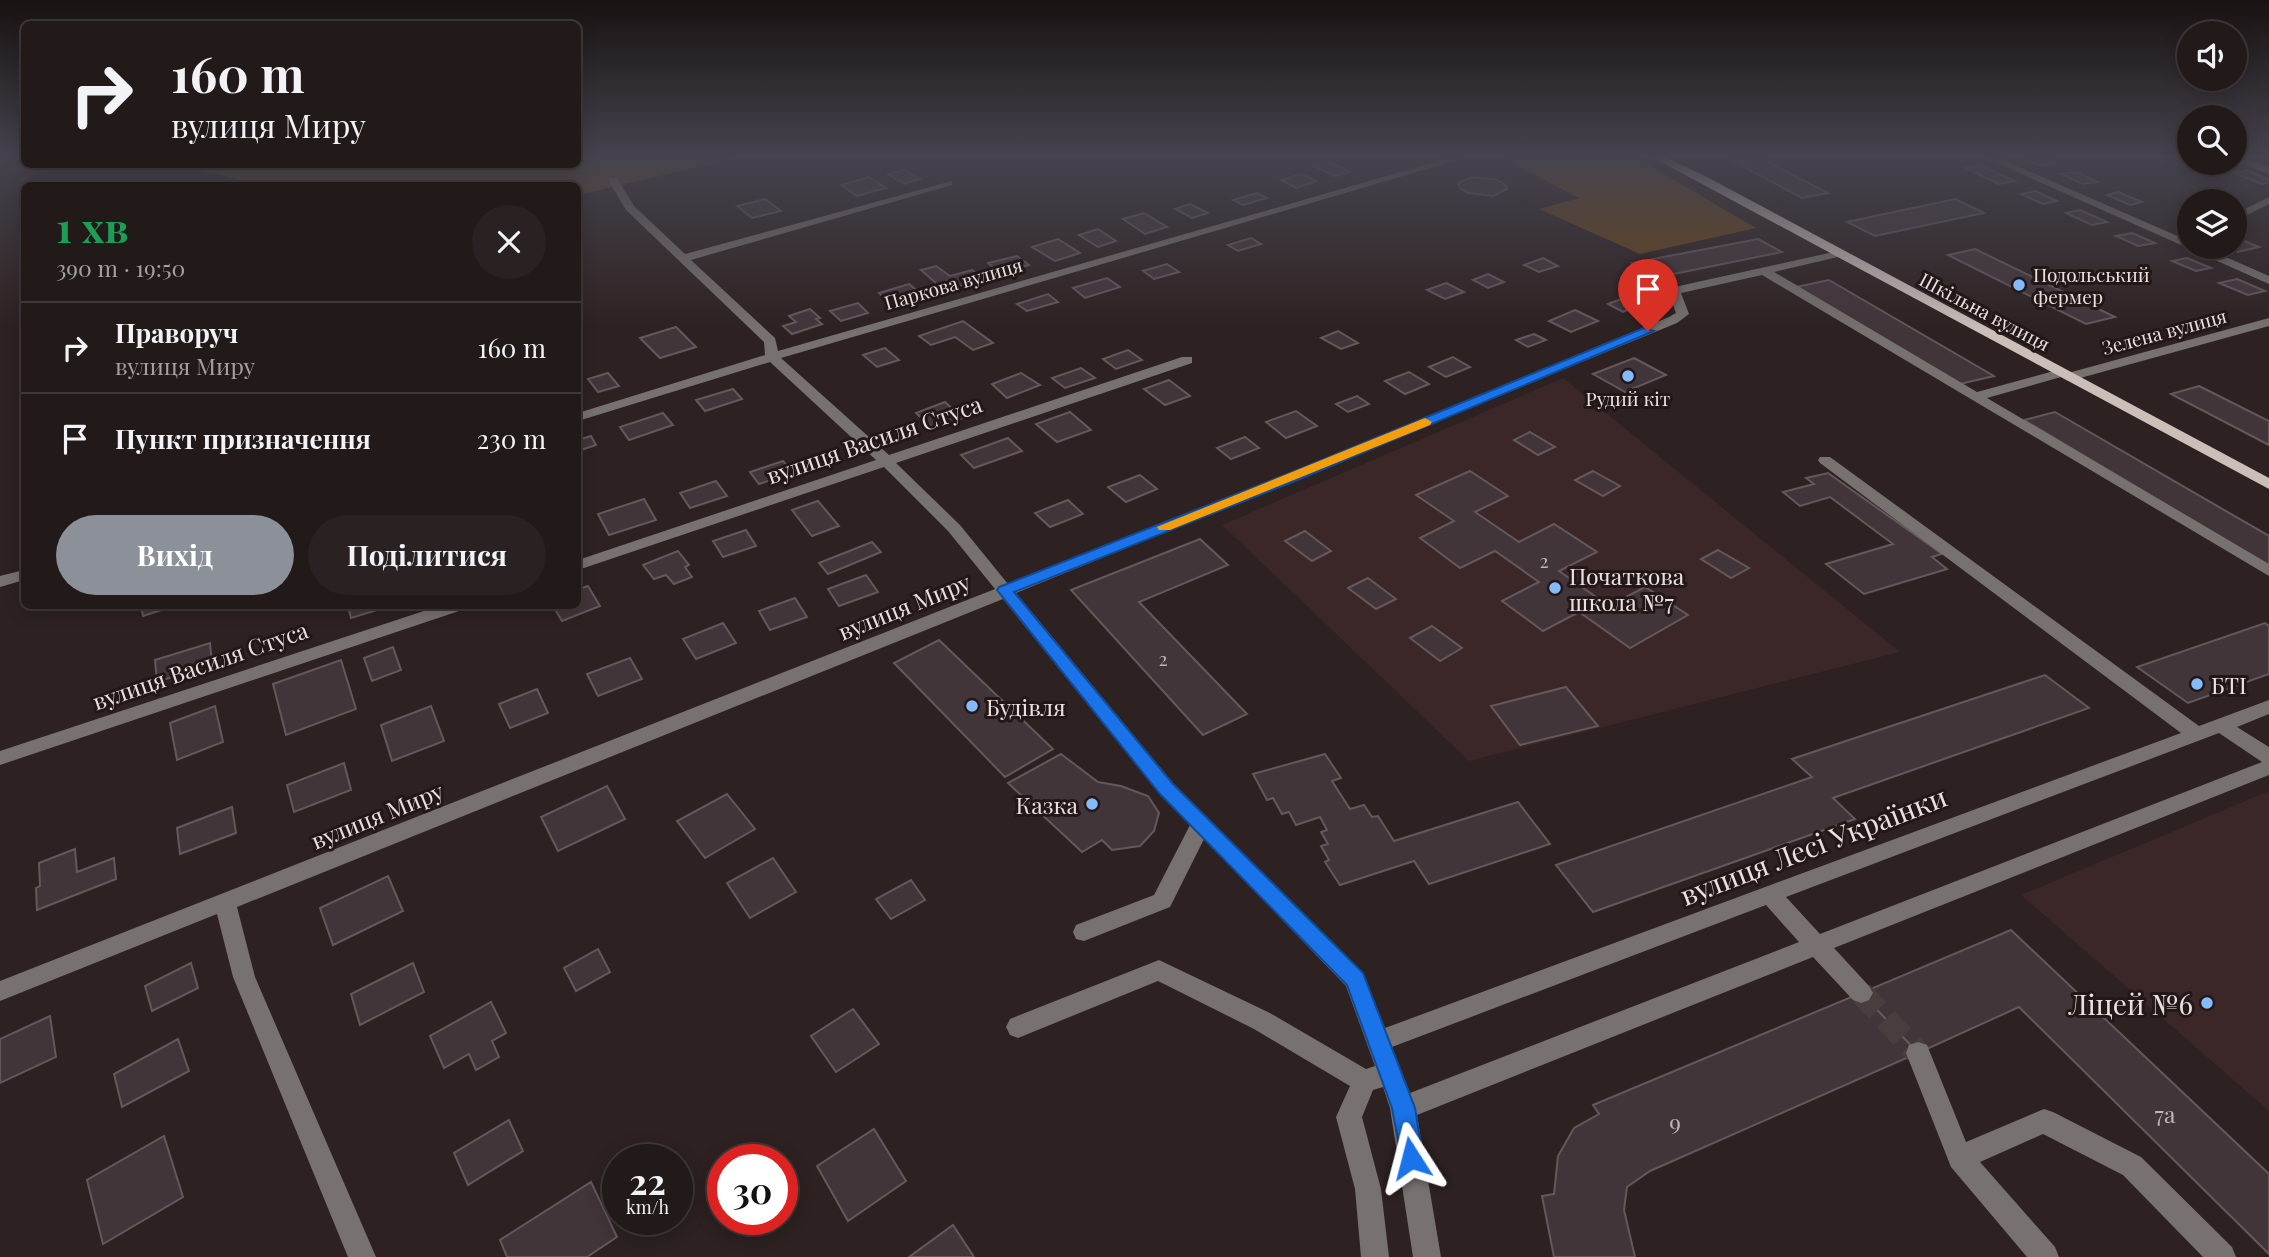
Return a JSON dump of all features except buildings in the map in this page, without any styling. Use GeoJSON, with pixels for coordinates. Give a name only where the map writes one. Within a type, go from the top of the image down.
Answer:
{"type":"FeatureCollection","features":[{"type":"Feature","properties":{"kind":"main road","name":"Шкільна вулиця"},"geometry":{"type":"LineString","coordinates":[[1767,215],[2269,484]]}},
{"type":"Feature","properties":{"kind":"street"},"geometry":{"type":"LineString","coordinates":[[638,215],[770,341],[772,357],[886,461],[954,528],[1167,789],[1355,980],[1403,1108],[1427,1257]]}},
{"type":"Feature","properties":{"kind":"street"},"geometry":{"type":"LineString","coordinates":[[681,259],[837,215]]}},
{"type":"Feature","properties":{"kind":"street","name":"Паркова вулиця"},"geometry":{"type":"LineString","coordinates":[[581,416],[772,357],[1261,215]]}},
{"type":"Feature","properties":{"kind":"street"},"geometry":{"type":"LineString","coordinates":[[2122,215],[2177,238]]}},
{"type":"Feature","properties":{"kind":"street","name":"вулиця Миру"},"geometry":{"type":"LineString","coordinates":[[0,991],[1295,476],[1673,320],[1683,314],[1674,291],[1838,254]]}},
{"type":"Feature","properties":{"kind":"street"},"geometry":{"type":"LineString","coordinates":[[2224,259],[2269,279]]}},
{"type":"Feature","properties":{"kind":"street"},"geometry":{"type":"LineString","coordinates":[[1762,271],[2269,571]]}},
{"type":"Feature","properties":{"kind":"street","name":"Зелена вулиця"},"geometry":{"type":"LineString","coordinates":[[1975,397],[2269,323]]}},
{"type":"Feature","properties":{"kind":"street","name":"вулиця Василя Стуса"},"geometry":{"type":"LineString","coordinates":[[581,564],[1186,360]]}},
{"type":"Feature","properties":{"kind":"street"},"geometry":{"type":"LineString","coordinates":[[1825,460],[2196,734]]}},
{"type":"Feature","properties":{"kind":"street"},"geometry":{"type":"LineString","coordinates":[[0,582],[21,576]]}},
{"type":"Feature","properties":{"kind":"street","name":"вулиця Василя Стуса"},"geometry":{"type":"LineString","coordinates":[[0,758],[447,609]]}},
{"type":"Feature","properties":{"kind":"street","name":"вулиця Лесі Українки"},"geometry":{"type":"LineString","coordinates":[[1378,1041],[2269,707]]}},
{"type":"Feature","properties":{"kind":"street"},"geometry":{"type":"LineString","coordinates":[[2220,725],[2269,757]]}},
{"type":"Feature","properties":{"kind":"street"},"geometry":{"type":"LineString","coordinates":[[1403,1108],[2269,766]]}},
{"type":"Feature","properties":{"kind":"street"},"geometry":{"type":"LineString","coordinates":[[1084,932],[1162,901],[1201,824]]}},
{"type":"Feature","properties":{"kind":"street"},"geometry":{"type":"LineString","coordinates":[[1770,895],[1861,993]]}},
{"type":"Feature","properties":{"kind":"street"},"geometry":{"type":"LineString","coordinates":[[224,900],[244,977],[362,1257]]}},
{"type":"Feature","properties":{"kind":"street"},"geometry":{"type":"LineString","coordinates":[[1018,1027],[1159,970],[1262,1021],[1364,1080],[1390,1073]]}},
{"type":"Feature","properties":{"kind":"street"},"geometry":{"type":"LineString","coordinates":[[1918,1053],[1960,1158],[2045,1257]]}},
{"type":"Feature","properties":{"kind":"street"},"geometry":{"type":"LineString","coordinates":[[1364,1080],[1349,1117],[1368,1189],[1375,1257]]}},
{"type":"Feature","properties":{"kind":"street"},"geometry":{"type":"LineString","coordinates":[[1960,1158],[2044,1121],[2132,1166],[2222,1257]]}},
{"type":"Feature","properties":{"kind":"shaded area"},"geometry":{"type":"Polygon","coordinates":[[[1552,215],[1733,215],[1756,228],[1640,254],[1552,215]]]}},
{"type":"Feature","properties":{"kind":"shaded area","name":"Початкова школа №7"},"geometry":{"type":"Polygon","coordinates":[[[1563,378],[1900,652],[1469,761],[1222,525],[1563,378]]]}},
{"type":"Feature","properties":{"kind":"shaded area","name":"Ліцей №6"},"geometry":{"type":"Polygon","coordinates":[[[2269,791],[2269,1111],[2021,895],[2269,791]]]}},
{"type":"Feature","properties":{"kind":"tunnel"},"geometry":{"type":"LineString","coordinates":[[1861,993],[1918,1053]]}},
{"type":"Feature","properties":{"kind":"slow traffic"},"geometry":{"type":"LineString","coordinates":[[1165,527],[1425,422]]}},
{"type":"Feature","properties":{"kind":"place","name":"Подольський фермер"},"geometry":{"type":"Point","coordinates":[2019,285]}},
{"type":"Feature","properties":{"kind":"place","name":"Рудий кіт"},"geometry":{"type":"Point","coordinates":[1628,376]}},
{"type":"Feature","properties":{"kind":"place","name":"Початкова школа №7"},"geometry":{"type":"Point","coordinates":[1555,588]}},
{"type":"Feature","properties":{"kind":"place","name":"БТI"},"geometry":{"type":"Point","coordinates":[2197,684]}},
{"type":"Feature","properties":{"kind":"place","name":"Будівля"},"geometry":{"type":"Point","coordinates":[972,706]}},
{"type":"Feature","properties":{"kind":"place","name":"Казка"},"geometry":{"type":"Point","coordinates":[1092,804]}},
{"type":"Feature","properties":{"kind":"place","name":"Ліцей №6"},"geometry":{"type":"Point","coordinates":[2207,1003]}},
{"type":"Feature","properties":{"kind":"route"},"geometry":{"type":"LineString","coordinates":[[1411,1158],[1403,1108],[1355,980],[1167,789],[1005,590],[1295,476],[1648,331]]}}]}
